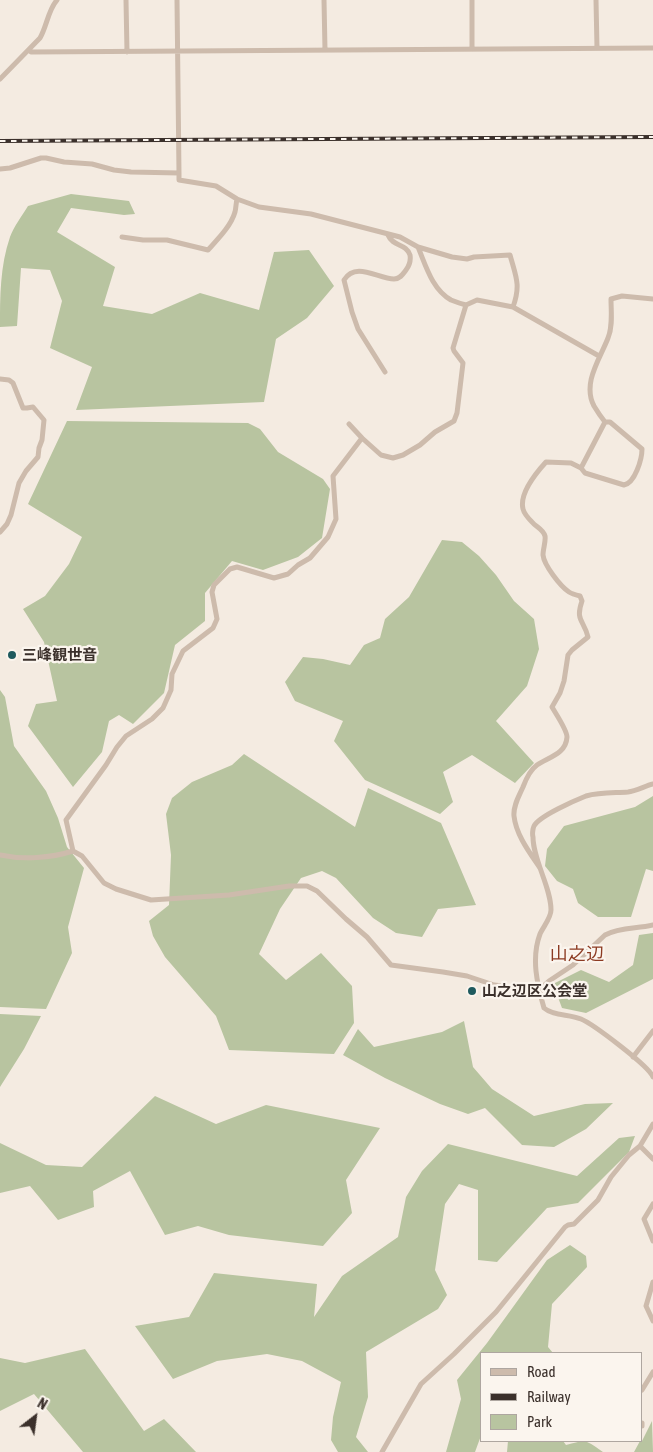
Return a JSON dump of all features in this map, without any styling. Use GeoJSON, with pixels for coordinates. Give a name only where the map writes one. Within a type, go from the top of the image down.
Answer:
{"type":"FeatureCollection","features":[{"type":"Feature","properties":{"kind":"street"},"geometry":{"type":"LineString","coordinates":[[0,78],[40,38],[57,0]]}},
{"type":"Feature","properties":{"kind":"street"},"geometry":{"type":"LineString","coordinates":[[126,0],[127,52]]}},
{"type":"Feature","properties":{"kind":"street"},"geometry":{"type":"LineString","coordinates":[[177,0],[179,180],[216,186],[237,199],[259,207],[311,214],[400,237],[418,247],[452,257],[466,260],[474,257],[510,255],[518,286],[518,294],[513,307]]}},
{"type":"Feature","properties":{"kind":"street"},"geometry":{"type":"LineString","coordinates":[[324,0],[325,50]]}},
{"type":"Feature","properties":{"kind":"street"},"geometry":{"type":"LineString","coordinates":[[472,0],[472,49]]}},
{"type":"Feature","properties":{"kind":"street"},"geometry":{"type":"LineString","coordinates":[[596,0],[597,48]]}},
{"type":"Feature","properties":{"kind":"street"},"geometry":{"type":"LineString","coordinates":[[29,50],[31,52],[178,52],[653,48]]}},
{"type":"Feature","properties":{"kind":"street"},"geometry":{"type":"LineString","coordinates":[[0,169],[46,158],[64,162],[82,162],[131,172],[179,173]]}},
{"type":"Feature","properties":{"kind":"street"},"geometry":{"type":"LineString","coordinates":[[122,237],[143,240],[167,240],[208,250],[232,218],[237,199]]}},
{"type":"Feature","properties":{"kind":"street"},"geometry":{"type":"LineString","coordinates":[[385,372],[358,329],[344,280],[350,273],[362,272],[395,279],[401,277],[410,264],[410,254],[404,247],[392,242],[388,235]]}},
{"type":"Feature","properties":{"kind":"street"},"geometry":{"type":"LineString","coordinates":[[418,247],[433,282],[452,300],[466,305],[477,300],[513,307],[599,356]]}},
{"type":"Feature","properties":{"kind":"street"},"geometry":{"type":"LineString","coordinates":[[540,868],[521,838],[517,828],[514,816],[515,804],[526,777],[536,765],[559,753],[566,743],[567,735],[552,706],[560,694],[568,655],[588,637],[578,611],[582,602],[580,596],[568,591],[545,564],[543,556],[545,536],[542,530],[529,519],[523,509],[524,500],[526,490],[534,475],[546,462],[570,463],[581,468],[585,473],[624,485],[629,484],[633,479],[642,455],[642,449],[610,422],[605,422],[593,405],[590,390],[591,379],[611,328],[611,299],[622,296],[653,300]]}},
{"type":"Feature","properties":{"kind":"street"},"geometry":{"type":"LineString","coordinates":[[349,424],[381,455],[393,458],[403,455],[420,445],[454,421],[457,413],[463,363],[453,348],[466,305]]}},
{"type":"Feature","properties":{"kind":"street"},"geometry":{"type":"LineString","coordinates":[[0,379],[9,380],[13,383],[23,408],[33,407],[44,420],[38,458],[26,471],[19,483],[11,515],[7,524],[0,532]]}},
{"type":"Feature","properties":{"kind":"street"},"geometry":{"type":"LineString","coordinates":[[581,468],[605,422]]}},
{"type":"Feature","properties":{"kind":"street"},"geometry":{"type":"LineString","coordinates":[[73,851],[66,820],[106,765],[116,747],[126,736],[152,719],[163,708],[171,690],[172,674],[183,651],[213,628],[217,620],[212,592],[214,585],[230,569],[237,567],[274,578],[288,574],[310,558],[328,537],[336,519],[333,476],[362,438]]}},
{"type":"Feature","properties":{"kind":"street"},"geometry":{"type":"LineString","coordinates":[[653,784],[629,792],[612,792],[587,796],[540,818],[534,826],[532,838],[552,912],[540,934],[534,962],[544,1008],[581,1019],[633,1057],[649,1070],[653,1076]]}},
{"type":"Feature","properties":{"kind":"street"},"geometry":{"type":"LineString","coordinates":[[0,855],[11,857],[45,856],[73,851],[82,856],[104,883],[150,900],[220,896],[289,886],[307,886],[318,892],[367,937],[391,965],[467,976],[494,985],[539,990],[573,965],[605,936],[617,930],[653,925]]}},
{"type":"Feature","properties":{"kind":"street"},"geometry":{"type":"LineString","coordinates":[[633,1057],[653,1031]]}},
{"type":"Feature","properties":{"kind":"street"},"geometry":{"type":"LineString","coordinates":[[382,1452],[424,1381],[496,1312],[565,1227],[574,1224],[598,1200],[611,1177],[629,1155],[640,1146],[653,1124]]}},
{"type":"Feature","properties":{"kind":"street"},"geometry":{"type":"LineString","coordinates":[[640,1146],[653,1159]]}},
{"type":"Feature","properties":{"kind":"street"},"geometry":{"type":"LineString","coordinates":[[653,1204],[644,1219],[653,1240]]}},
{"type":"Feature","properties":{"kind":"street"},"geometry":{"type":"LineString","coordinates":[[653,1282],[646,1306],[653,1321]]}},
{"type":"Feature","properties":{"kind":"street"},"geometry":{"type":"LineString","coordinates":[[643,1388],[653,1372]]}},
{"type":"Feature","properties":{"kind":"green space"},"geometry":{"type":"Polygon","coordinates":[[[71,194],[129,201],[135,214],[124,215],[71,208],[57,232],[115,267],[103,306],[152,314],[200,293],[259,310],[274,252],[309,250],[334,286],[307,318],[276,339],[264,402],[76,410],[92,367],[50,348],[62,301],[50,270],[21,268],[17,326],[0,327],[2,270],[10,237],[14,229],[28,206],[71,194]]]}},
{"type":"Feature","properties":{"kind":"green space"},"geometry":{"type":"Polygon","coordinates":[[[67,421],[248,423],[260,429],[278,452],[323,479],[330,489],[322,538],[298,557],[263,570],[232,561],[205,593],[205,621],[175,645],[164,693],[133,724],[119,715],[109,721],[102,752],[73,787],[28,726],[36,704],[57,701],[44,642],[23,609],[45,596],[69,564],[82,537],[28,504],[67,421]]]}},
{"type":"Feature","properties":{"kind":"green space"},"geometry":{"type":"Polygon","coordinates":[[[442,540],[462,542],[479,556],[496,575],[514,601],[534,619],[539,649],[527,686],[496,721],[534,763],[515,783],[472,755],[443,772],[453,802],[440,814],[365,780],[334,741],[343,721],[295,701],[285,682],[303,657],[350,665],[364,645],[380,638],[385,619],[409,597],[442,540]]]}},
{"type":"Feature","properties":{"kind":"green space"},"geometry":{"type":"Polygon","coordinates":[[[0,690],[5,697],[14,746],[46,791],[58,818],[67,847],[84,868],[68,927],[72,953],[46,1009],[0,1007],[0,690]]]}},
{"type":"Feature","properties":{"kind":"green space"},"geometry":{"type":"Polygon","coordinates":[[[244,754],[355,827],[368,788],[441,823],[476,905],[438,909],[422,937],[396,933],[373,918],[336,878],[322,871],[301,878],[280,909],[259,954],[286,980],[321,953],[352,986],[354,1023],[334,1054],[229,1050],[216,1016],[165,957],[153,936],[149,921],[169,905],[171,855],[166,814],[172,798],[192,782],[232,765],[244,754]]]}},
{"type":"Feature","properties":{"kind":"green space"},"geometry":{"type":"Polygon","coordinates":[[[653,796],[653,871],[646,869],[631,917],[598,917],[578,903],[573,889],[557,881],[545,866],[547,849],[564,826],[635,807],[653,796]]]}},
{"type":"Feature","properties":{"kind":"green space"},"geometry":{"type":"Polygon","coordinates":[[[653,933],[653,979],[586,1013],[562,1008],[553,984],[581,970],[609,982],[633,965],[639,935],[653,933]]]}},
{"type":"Feature","properties":{"kind":"green space"},"geometry":{"type":"Polygon","coordinates":[[[0,1014],[41,1016],[24,1049],[0,1087],[0,1014]]]}},
{"type":"Feature","properties":{"kind":"green space"},"geometry":{"type":"Polygon","coordinates":[[[464,1021],[473,1067],[492,1089],[534,1116],[585,1104],[613,1103],[586,1129],[554,1147],[522,1145],[485,1108],[468,1114],[440,1104],[385,1078],[343,1055],[358,1029],[374,1047],[442,1032],[464,1021]]]}},
{"type":"Feature","properties":{"kind":"green space"},"geometry":{"type":"Polygon","coordinates":[[[155,1096],[216,1124],[266,1105],[380,1128],[346,1180],[352,1213],[323,1246],[229,1235],[198,1226],[165,1235],[130,1171],[93,1191],[94,1207],[58,1220],[30,1186],[0,1193],[0,1143],[46,1165],[82,1167],[155,1096]]]}},
{"type":"Feature","properties":{"kind":"green space"},"geometry":{"type":"Polygon","coordinates":[[[635,1136],[629,1152],[578,1203],[547,1208],[497,1262],[478,1260],[478,1190],[459,1184],[445,1204],[435,1270],[447,1295],[438,1309],[366,1352],[368,1397],[356,1437],[368,1452],[338,1452],[331,1440],[333,1417],[341,1382],[302,1361],[267,1354],[217,1361],[173,1379],[135,1326],[189,1317],[214,1273],[317,1284],[314,1317],[342,1276],[398,1237],[406,1197],[422,1171],[448,1144],[577,1176],[619,1138],[635,1136]]]}},
{"type":"Feature","properties":{"kind":"green space"},"geometry":{"type":"Polygon","coordinates":[[[570,1245],[586,1256],[587,1267],[552,1304],[548,1347],[552,1352],[480,1352],[480,1438],[475,1452],[446,1452],[461,1399],[457,1380],[487,1343],[547,1260],[570,1245]]]}},
{"type":"Feature","properties":{"kind":"green space"},"geometry":{"type":"Polygon","coordinates":[[[85,1349],[144,1431],[164,1419],[196,1452],[83,1452],[34,1394],[0,1411],[0,1358],[25,1363],[85,1349]]]}},
{"type":"Feature","properties":{"kind":"green space"},"geometry":{"type":"Polygon","coordinates":[[[652,1421],[653,1452],[634,1452],[639,1442],[643,1442],[652,1421]]]}},
{"type":"Feature","properties":{"kind":"green space"},"geometry":{"type":"Polygon","coordinates":[[[508,1442],[564,1442],[566,1445],[586,1442],[603,1452],[507,1452],[508,1442]]]}},
{"type":"Feature","properties":{"kind":"railway"},"geometry":{"type":"LineString","coordinates":[[0,141],[653,137]]}},
{"type":"Feature","properties":{"kind":"place","name":"三峰観世音"},"geometry":{"type":"Point","coordinates":[12,655]}},
{"type":"Feature","properties":{"kind":"place","name":"山之辺区公会堂"},"geometry":{"type":"Point","coordinates":[472,991]}},
{"type":"Feature","properties":{"kind":"district","name":"山之辺"},"geometry":{"type":"Point","coordinates":[577,954]}}]}
